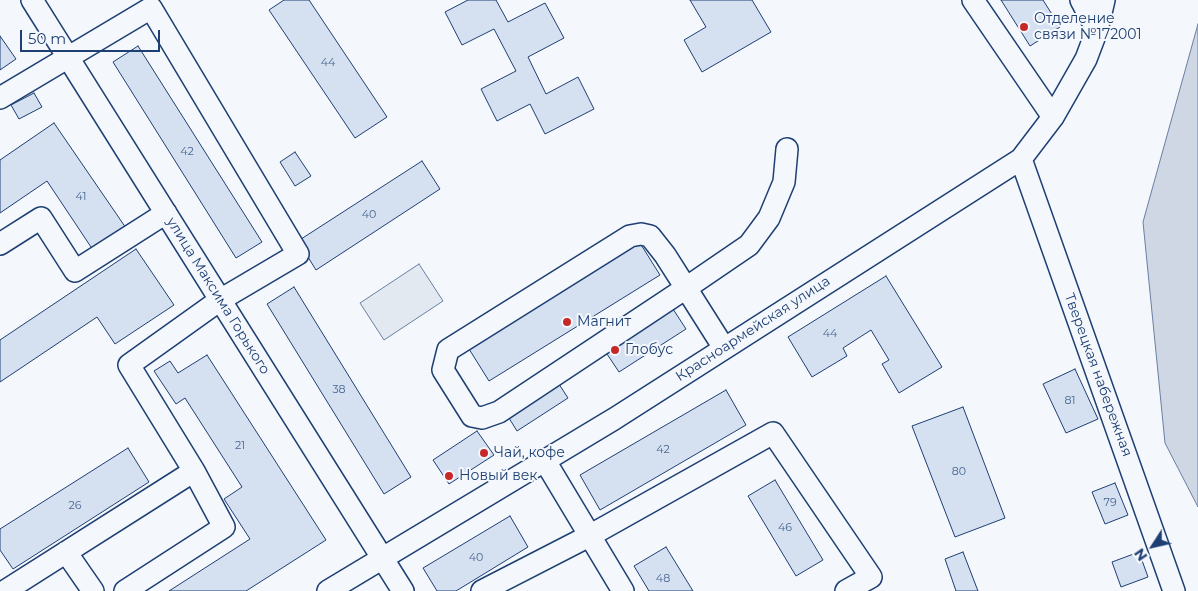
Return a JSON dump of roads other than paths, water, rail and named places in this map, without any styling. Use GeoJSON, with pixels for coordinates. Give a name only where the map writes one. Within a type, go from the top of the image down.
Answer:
{"type":"FeatureCollection","features":[{"type":"Feature","properties":{"kind":"street","name":"улица Максима Горького"},"geometry":{"type":"LineString","coordinates":[[32,0],[403,591]]}},
{"type":"Feature","properties":{"kind":"street"},"geometry":{"type":"LineString","coordinates":[[973,0],[1053,117]]}},
{"type":"Feature","properties":{"kind":"street"},"geometry":{"type":"LineString","coordinates":[[1081,0],[1097,30]]}},
{"type":"Feature","properties":{"kind":"street","name":"Красноармейская улица"},"geometry":{"type":"LineString","coordinates":[[328,591],[545,461],[1021,159],[1053,117],[1086,59],[1097,30],[1104,0]]}},
{"type":"Feature","properties":{"kind":"street"},"geometry":{"type":"LineString","coordinates":[[0,98],[150,8],[298,254],[220,300],[129,364],[194,471],[224,527],[125,591]]}},
{"type":"Feature","properties":{"kind":"street"},"geometry":{"type":"LineString","coordinates":[[724,348],[686,288],[650,236],[641,234],[630,236],[448,350],[443,370],[472,416],[482,418],[499,412],[686,288],[749,246],[769,218],[784,182],[787,149]]}},
{"type":"Feature","properties":{"kind":"street","name":"Тверецкая набережная"},"geometry":{"type":"LineString","coordinates":[[1021,159],[1174,591]]}},
{"type":"Feature","properties":{"kind":"street"},"geometry":{"type":"LineString","coordinates":[[0,244],[41,218],[75,272],[166,213]]}},
{"type":"Feature","properties":{"kind":"street"},"geometry":{"type":"LineString","coordinates":[[482,591],[591,535],[773,433],[877,584],[846,591]]}},
{"type":"Feature","properties":{"kind":"street"},"geometry":{"type":"LineString","coordinates":[[545,461],[624,591]]}},
{"type":"Feature","properties":{"kind":"street"},"geometry":{"type":"LineString","coordinates":[[5,591],[194,471]]}},
{"type":"Feature","properties":{"kind":"street"},"geometry":{"type":"LineString","coordinates":[[66,552],[93,591]]}},
{"type":"Feature","properties":{"kind":"place","name":"Отделение связи №172001"},"geometry":{"type":"Point","coordinates":[1024,27]}},
{"type":"Feature","properties":{"kind":"place","name":"Магнит"},"geometry":{"type":"Point","coordinates":[567,322]}},
{"type":"Feature","properties":{"kind":"place","name":"Глобус"},"geometry":{"type":"Point","coordinates":[615,350]}},
{"type":"Feature","properties":{"kind":"place","name":"Чай, кофе"},"geometry":{"type":"Point","coordinates":[484,453]}},
{"type":"Feature","properties":{"kind":"place","name":"Новый век"},"geometry":{"type":"Point","coordinates":[449,476]}}]}
